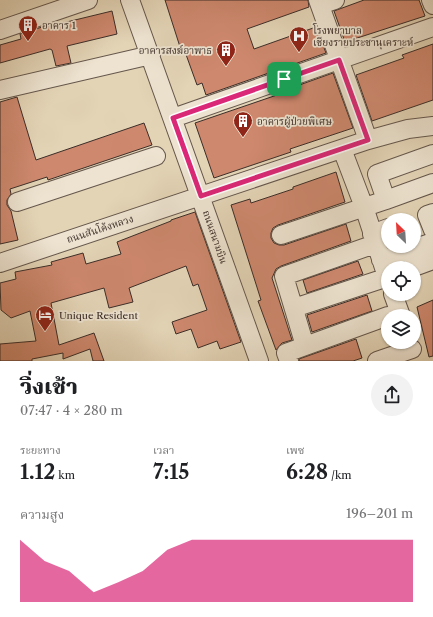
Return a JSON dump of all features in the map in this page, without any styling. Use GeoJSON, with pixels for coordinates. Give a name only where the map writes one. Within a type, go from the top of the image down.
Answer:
{"type":"FeatureCollection","features":[{"type":"Feature","properties":{"kind":"street"},"geometry":{"type":"LineString","coordinates":[[0,30],[88,0]]}},
{"type":"Feature","properties":{"kind":"street","name":"ถนนสนามบิน"},"geometry":{"type":"LineString","coordinates":[[130,0],[151,55],[259,361]]}},
{"type":"Feature","properties":{"kind":"street"},"geometry":{"type":"LineString","coordinates":[[431,0],[433,5]]}},
{"type":"Feature","properties":{"kind":"street"},"geometry":{"type":"LineString","coordinates":[[325,2],[339,60],[368,140]]}},
{"type":"Feature","properties":{"kind":"street"},"geometry":{"type":"LineString","coordinates":[[173,118],[433,27]]}},
{"type":"Feature","properties":{"kind":"street"},"geometry":{"type":"LineString","coordinates":[[0,90],[151,55]]}},
{"type":"Feature","properties":{"kind":"street","name":"ถนนสันโค้งหลวง"},"geometry":{"type":"LineString","coordinates":[[0,263],[368,140],[408,129],[433,126]]}},
{"type":"Feature","properties":{"kind":"street"},"geometry":{"type":"LineString","coordinates":[[342,149],[364,207],[379,241],[384,261]]}},
{"type":"Feature","properties":{"kind":"street"},"geometry":{"type":"LineString","coordinates":[[386,200],[377,174],[433,154]]}},
{"type":"Feature","properties":{"kind":"street"},"geometry":{"type":"LineString","coordinates":[[17,202],[156,156]]}},
{"type":"Feature","properties":{"kind":"street"},"geometry":{"type":"LineString","coordinates":[[281,235],[433,183]]}},
{"type":"Feature","properties":{"kind":"street"},"geometry":{"type":"LineString","coordinates":[[305,346],[284,276],[379,241],[433,242]]}},
{"type":"Feature","properties":{"kind":"street"},"geometry":{"type":"LineString","coordinates":[[421,264],[433,260]]}},
{"type":"Feature","properties":{"kind":"street"},"geometry":{"type":"LineString","coordinates":[[294,308],[381,280]]}},
{"type":"Feature","properties":{"kind":"street"},"geometry":{"type":"LineString","coordinates":[[289,361],[286,353],[381,320]]}},
{"type":"Feature","properties":{"kind":"street"},"geometry":{"type":"LineString","coordinates":[[377,361],[413,351]]}},
{"type":"Feature","properties":{"kind":"building"},"geometry":{"type":"Polygon","coordinates":[[[165,0],[308,0],[309,7],[247,29],[254,49],[316,27],[326,53],[206,95],[202,83],[197,85],[184,49],[181,50],[165,0]]]}},
{"type":"Feature","properties":{"kind":"building"},"geometry":{"type":"Polygon","coordinates":[[[364,0],[419,0],[425,16],[345,42],[334,11],[364,0]]]}},
{"type":"Feature","properties":{"kind":"building"},"geometry":{"type":"Polygon","coordinates":[[[112,11],[117,34],[67,46],[71,63],[56,66],[52,50],[50,49],[0,63],[0,45],[21,39],[20,34],[42,27],[112,11]]]}},
{"type":"Feature","properties":{"kind":"building"},"geometry":{"type":"Polygon","coordinates":[[[433,44],[433,100],[372,121],[356,75],[404,58],[402,55],[433,44]]]}},
{"type":"Feature","properties":{"kind":"building"},"geometry":{"type":"Polygon","coordinates":[[[333,73],[353,128],[290,149],[291,152],[214,178],[195,123],[277,95],[277,93],[333,73]]]}},
{"type":"Feature","properties":{"kind":"building"},"geometry":{"type":"Polygon","coordinates":[[[17,97],[36,160],[144,123],[152,145],[48,180],[47,177],[10,189],[11,194],[7,200],[7,205],[11,211],[18,240],[0,244],[0,102],[17,97]]]}},
{"type":"Feature","properties":{"kind":"building"},"geometry":{"type":"Polygon","coordinates":[[[336,172],[345,202],[278,225],[273,228],[271,233],[271,238],[274,243],[284,245],[346,224],[351,241],[276,269],[272,278],[292,340],[282,343],[276,350],[258,301],[261,300],[231,205],[250,199],[251,203],[293,189],[293,187],[336,172]]]}},
{"type":"Feature","properties":{"kind":"building"},"geometry":{"type":"Polygon","coordinates":[[[195,212],[241,342],[220,349],[217,341],[198,348],[191,329],[176,334],[172,322],[207,310],[198,284],[193,286],[186,266],[129,288],[133,302],[109,308],[104,288],[51,303],[59,345],[94,333],[104,361],[93,361],[90,349],[63,359],[63,353],[32,359],[32,361],[0,361],[0,344],[36,341],[30,311],[11,318],[1,310],[0,283],[16,279],[15,272],[52,265],[51,262],[83,253],[86,264],[121,254],[117,242],[195,212]]]}},
{"type":"Feature","properties":{"kind":"building"},"geometry":{"type":"Polygon","coordinates":[[[358,261],[363,274],[307,293],[303,280],[358,261]]]}},
{"type":"Feature","properties":{"kind":"building"},"geometry":{"type":"Polygon","coordinates":[[[367,295],[372,311],[312,332],[307,315],[367,295]]]}},
{"type":"Feature","properties":{"kind":"building"},"geometry":{"type":"Polygon","coordinates":[[[433,300],[433,356],[429,357],[421,324],[421,309],[417,309],[417,307],[433,300]]]}},
{"type":"Feature","properties":{"kind":"building"},"geometry":{"type":"Polygon","coordinates":[[[356,339],[362,358],[353,361],[299,361],[299,359],[356,339]]]}},
{"type":"Feature","properties":{"kind":"place","name":"อาคาร 1"},"geometry":{"type":"Point","coordinates":[28,42]}},
{"type":"Feature","properties":{"kind":"place","name":"โรงพยาบาล เชียงรายประชานุเคราะห์"},"geometry":{"type":"Point","coordinates":[299,53]}},
{"type":"Feature","properties":{"kind":"place","name":"อาคารสงฆ์อาพาธ"},"geometry":{"type":"Point","coordinates":[226,67]}},
{"type":"Feature","properties":{"kind":"place","name":"อาคารผู้ป่วยพิเศษ"},"geometry":{"type":"Point","coordinates":[243,138]}},
{"type":"Feature","properties":{"kind":"place","name":"Unique Resident"},"geometry":{"type":"Point","coordinates":[45,332]}},
{"type":"Feature","properties":{"kind":"route"},"geometry":{"type":"LineString","coordinates":[[339,60],[368,140],[201,196],[173,118],[284,79],[339,60]]}}]}
